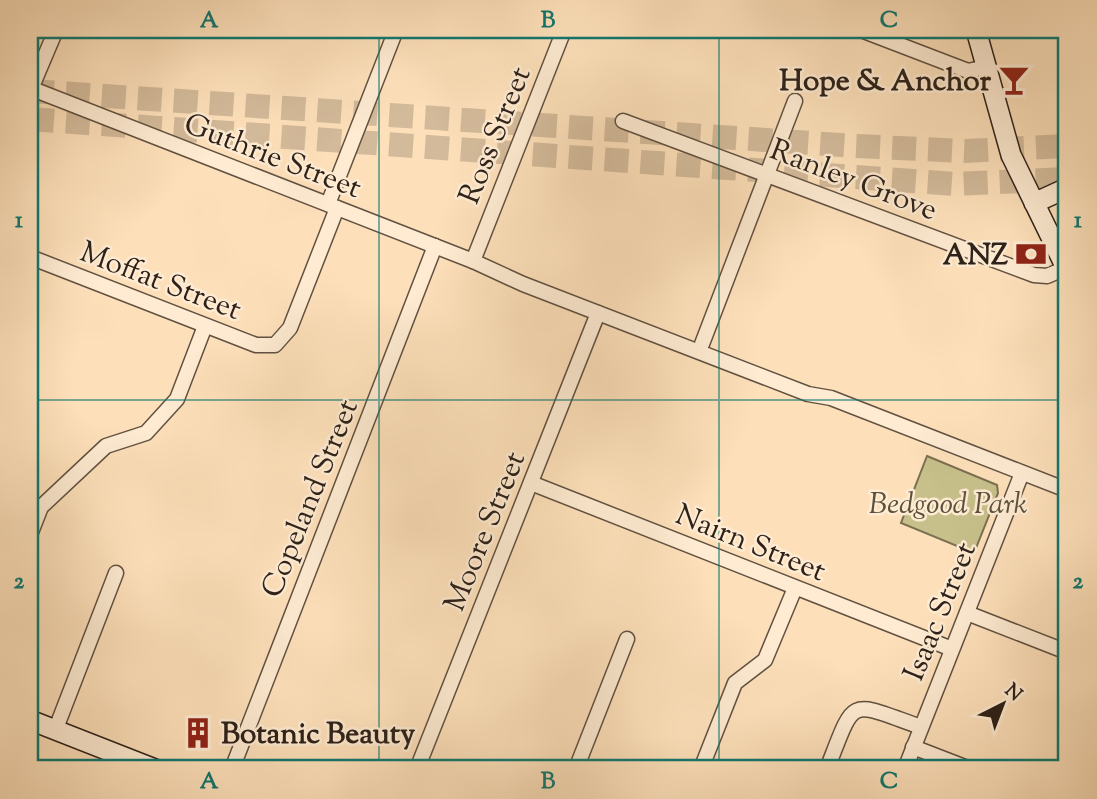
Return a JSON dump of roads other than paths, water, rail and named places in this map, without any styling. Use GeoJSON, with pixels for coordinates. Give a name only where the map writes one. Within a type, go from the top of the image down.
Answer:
{"type":"FeatureCollection","features":[{"type":"Feature","properties":{"kind":"main road"},"geometry":{"type":"LineString","coordinates":[[976,30],[1011,155],[1067,269]]}},
{"type":"Feature","properties":{"kind":"main road"},"geometry":{"type":"LineString","coordinates":[[1034,203],[1067,188]]}},
{"type":"Feature","properties":{"kind":"main road"},"geometry":{"type":"LineString","coordinates":[[30,720],[155,769]]}},
{"type":"Feature","properties":{"kind":"street"},"geometry":{"type":"LineString","coordinates":[[31,89],[56,30]]}},
{"type":"Feature","properties":{"kind":"street"},"geometry":{"type":"LineString","coordinates":[[332,206],[396,30]]}},
{"type":"Feature","properties":{"kind":"street","name":"Ross Street"},"geometry":{"type":"LineString","coordinates":[[473,261],[564,30]]}},
{"type":"Feature","properties":{"kind":"street"},"geometry":{"type":"LineString","coordinates":[[861,30],[970,71],[986,68]]}},
{"type":"Feature","properties":{"kind":"street","name":"Guthrie Street"},"geometry":{"type":"LineString","coordinates":[[31,89],[496,270],[523,284],[808,394],[831,398],[1067,490]]}},
{"type":"Feature","properties":{"kind":"street"},"geometry":{"type":"LineString","coordinates":[[702,344],[795,101]]}},
{"type":"Feature","properties":{"kind":"street","name":"Ranley Grove"},"geometry":{"type":"LineString","coordinates":[[624,121],[1034,275],[1047,276],[1067,269]]}},
{"type":"Feature","properties":{"kind":"street","name":"Moffat Street"},"geometry":{"type":"LineString","coordinates":[[30,257],[256,345],[275,345],[290,328],[332,206]]}},
{"type":"Feature","properties":{"kind":"street","name":"Copeland Street"},"geometry":{"type":"LineString","coordinates":[[232,769],[435,246]]}},
{"type":"Feature","properties":{"kind":"street","name":"Guthrie Street"},"geometry":{"type":"LineString","coordinates":[[496,270],[525,275],[813,386],[831,398]]}},
{"type":"Feature","properties":{"kind":"street","name":"Moore Street"},"geometry":{"type":"LineString","coordinates":[[417,769],[598,313]]}},
{"type":"Feature","properties":{"kind":"street"},"geometry":{"type":"LineString","coordinates":[[30,534],[41,507],[106,446],[146,433],[177,399],[205,326]]}},
{"type":"Feature","properties":{"kind":"street","name":"Isaac Street"},"geometry":{"type":"LineString","coordinates":[[905,769],[1022,472]]}},
{"type":"Feature","properties":{"kind":"street","name":"Nairn Street"},"geometry":{"type":"LineString","coordinates":[[531,483],[952,649]]}},
{"type":"Feature","properties":{"kind":"street"},"geometry":{"type":"LineString","coordinates":[[55,731],[116,573]]}},
{"type":"Feature","properties":{"kind":"street"},"geometry":{"type":"LineString","coordinates":[[701,769],[734,683],[765,660],[795,588]]}},
{"type":"Feature","properties":{"kind":"street"},"geometry":{"type":"LineString","coordinates":[[967,613],[1067,652]]}},
{"type":"Feature","properties":{"kind":"street"},"geometry":{"type":"LineString","coordinates":[[576,769],[627,639]]}},
{"type":"Feature","properties":{"kind":"street"},"geometry":{"type":"LineString","coordinates":[[827,769],[848,717],[858,708],[868,708],[921,727]]}},
{"type":"Feature","properties":{"kind":"street"},"geometry":{"type":"LineString","coordinates":[[913,747],[971,769]]}},
{"type":"Feature","properties":{"kind":"tunnel"},"geometry":{"type":"LineString","coordinates":[[30,91],[856,146],[965,151],[1067,146]]}},
{"type":"Feature","properties":{"kind":"tunnel"},"geometry":{"type":"LineString","coordinates":[[30,119],[955,184],[1067,179]]}},
{"type":"Feature","properties":{"kind":"place","name":"Hope & Anchor"},"geometry":{"type":"Point","coordinates":[1014,80]}},
{"type":"Feature","properties":{"kind":"place","name":"ANZ"},"geometry":{"type":"Point","coordinates":[1031,254]}},
{"type":"Feature","properties":{"kind":"place","name":"Botanic Beauty"},"geometry":{"type":"Point","coordinates":[198,733]}},
{"type":"Feature","properties":{"kind":"park label","name":"Bedgood Park"},"geometry":{"type":"Point","coordinates":[948,503]}}]}
